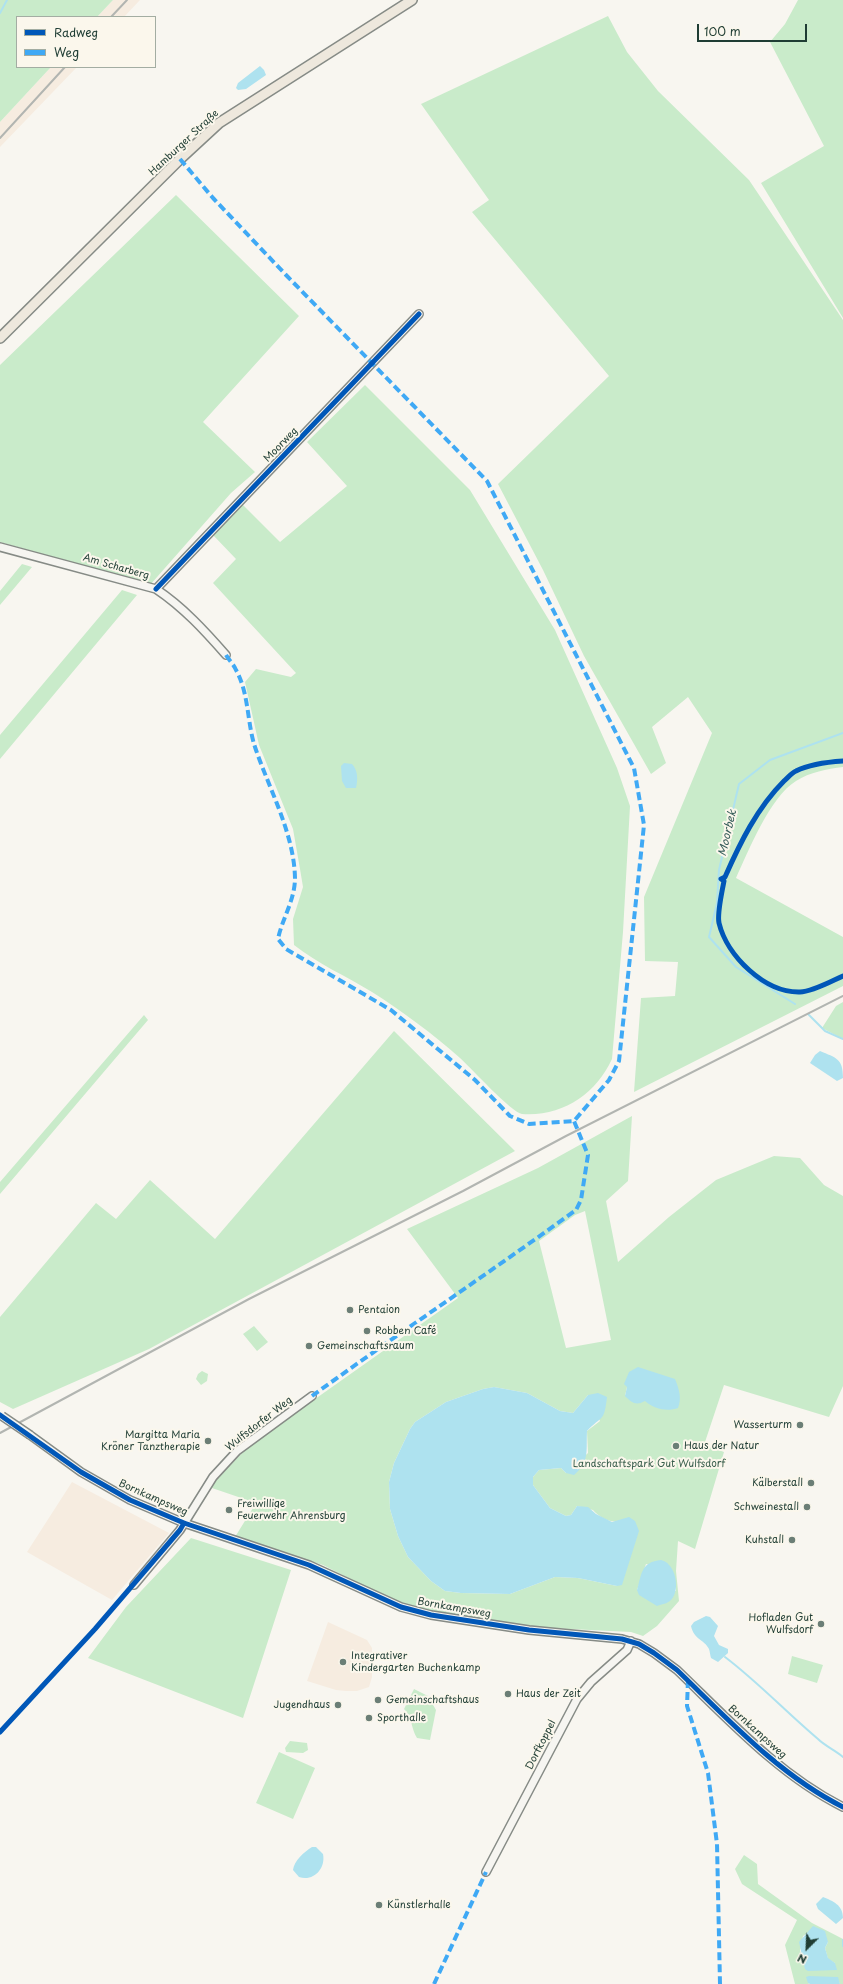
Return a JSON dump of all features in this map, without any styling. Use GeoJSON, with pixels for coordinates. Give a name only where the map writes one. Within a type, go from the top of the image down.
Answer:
{"type":"FeatureCollection","features":[{"type":"Feature","properties":{"kind":"main road","name":"Hamburger Straße"},"geometry":{"type":"LineString","coordinates":[[0,338],[180,159],[219,123],[412,0]]}},
{"type":"Feature","properties":{"kind":"street","name":"Moorweg"},"geometry":{"type":"LineString","coordinates":[[156,589],[419,314]]}},
{"type":"Feature","properties":{"kind":"street","name":"Am Scharberg"},"geometry":{"type":"LineString","coordinates":[[0,547],[156,589],[173,600],[205,631],[226,655]]}},
{"type":"Feature","properties":{"kind":"street","name":"Wulfsdorfer Weg"},"geometry":{"type":"LineString","coordinates":[[134,1585],[180,1530],[213,1477],[237,1451],[312,1396]]}},
{"type":"Feature","properties":{"kind":"street","name":"Bornkampsweg"},"geometry":{"type":"LineString","coordinates":[[1,1416],[88,1476],[130,1500],[184,1523],[309,1565],[389,1602],[416,1611],[529,1630],[607,1637],[631,1642],[664,1659],[761,1750],[821,1794],[843,1806]]}},
{"type":"Feature","properties":{"kind":"street","name":"Dorfkoppel"},"geometry":{"type":"LineString","coordinates":[[486,1872],[565,1719],[578,1698],[591,1682],[627,1650],[631,1642]]}},
{"type":"Feature","properties":{"kind":"shaded area"},"geometry":{"type":"Polygon","coordinates":[[[113,0],[140,0],[125,16],[98,16],[113,0]]]}},
{"type":"Feature","properties":{"kind":"shaded area"},"geometry":{"type":"Polygon","coordinates":[[[50,68],[76,68],[0,147],[0,122],[50,68]]]}},
{"type":"Feature","properties":{"kind":"shaded area"},"geometry":{"type":"Polygon","coordinates":[[[72,1482],[169,1533],[112,1600],[27,1552],[72,1482]]]}},
{"type":"Feature","properties":{"kind":"shaded area","name":"Integrativer Kindergarten Buchenkamp"},"geometry":{"type":"Polygon","coordinates":[[[328,1622],[367,1640],[372,1648],[372,1677],[369,1687],[357,1691],[346,1691],[336,1690],[307,1681],[328,1622]]]}},
{"type":"Feature","properties":{"kind":"green space"},"geometry":{"type":"Polygon","coordinates":[[[0,0],[113,0],[98,16],[16,16],[16,68],[50,68],[0,122],[0,0]]]}},
{"type":"Feature","properties":{"kind":"green space"},"geometry":{"type":"Polygon","coordinates":[[[798,0],[843,0],[843,318],[761,183],[824,146],[770,42],[785,24],[798,0]]]}},
{"type":"Feature","properties":{"kind":"green space"},"geometry":{"type":"Polygon","coordinates":[[[608,16],[627,52],[658,91],[749,180],[843,320],[843,767],[807,775],[786,789],[777,799],[761,825],[736,878],[843,937],[843,986],[634,1092],[641,998],[675,996],[678,962],[645,961],[644,897],[712,733],[688,697],[652,727],[666,763],[651,774],[584,656],[543,570],[498,484],[609,376],[472,212],[489,200],[421,104],[608,16]]]}},
{"type":"Feature","properties":{"kind":"green space"},"geometry":{"type":"Polygon","coordinates":[[[176,195],[299,316],[203,422],[255,472],[231,493],[150,585],[0,542],[0,365],[176,195]]]}},
{"type":"Feature","properties":{"kind":"green space"},"geometry":{"type":"Polygon","coordinates":[[[365,385],[470,490],[555,630],[617,768],[630,806],[623,932],[612,1059],[597,1083],[587,1093],[576,1101],[551,1112],[522,1114],[517,1112],[460,1058],[417,1023],[372,992],[322,964],[294,945],[293,919],[303,887],[293,829],[259,745],[245,682],[256,669],[291,677],[296,673],[213,583],[236,559],[213,535],[242,504],[280,542],[347,486],[307,442],[365,385]]]}},
{"type":"Feature","properties":{"kind":"green space"},"geometry":{"type":"Polygon","coordinates":[[[22,564],[32,567],[0,605],[0,591],[22,564]]]}},
{"type":"Feature","properties":{"kind":"green space"},"geometry":{"type":"Polygon","coordinates":[[[122,590],[137,595],[0,759],[0,735],[122,590]]]}},
{"type":"Feature","properties":{"kind":"green space"},"geometry":{"type":"Polygon","coordinates":[[[843,1002],[843,1039],[822,1028],[836,1006],[843,1002]]]}},
{"type":"Feature","properties":{"kind":"green space"},"geometry":{"type":"Polygon","coordinates":[[[144,1015],[148,1020],[0,1194],[0,1182],[144,1015]]]}},
{"type":"Feature","properties":{"kind":"green space"},"geometry":{"type":"Polygon","coordinates":[[[394,1031],[515,1151],[149,1349],[13,1409],[0,1402],[0,1317],[96,1203],[116,1219],[150,1180],[215,1239],[394,1031]]]}},
{"type":"Feature","properties":{"kind":"green space","name":"Landschaftspark Gut Wulfsdorf"},"geometry":{"type":"Polygon","coordinates":[[[632,1116],[628,1181],[606,1201],[618,1262],[669,1217],[716,1180],[774,1156],[800,1158],[824,1185],[843,1196],[843,1386],[829,1417],[724,1385],[704,1445],[724,1452],[695,1549],[678,1541],[676,1571],[679,1601],[657,1626],[643,1636],[631,1632],[529,1627],[417,1608],[390,1599],[323,1565],[235,1537],[256,1503],[209,1487],[250,1445],[458,1298],[407,1229],[538,1168],[632,1116]],[[585,1211],[575,1215],[539,1241],[566,1348],[611,1340],[585,1211]],[[637,1368],[627,1387],[625,1396],[648,1371],[637,1368]],[[494,1387],[483,1389],[446,1402],[415,1422],[410,1429],[394,1463],[389,1482],[390,1509],[398,1536],[408,1557],[431,1581],[445,1591],[461,1593],[510,1594],[555,1577],[578,1578],[617,1586],[619,1521],[608,1520],[598,1515],[593,1510],[577,1506],[571,1515],[566,1516],[550,1508],[533,1485],[533,1477],[539,1470],[561,1468],[566,1473],[588,1453],[587,1431],[600,1421],[588,1395],[573,1413],[560,1411],[527,1393],[494,1387]],[[646,1564],[637,1590],[676,1591],[672,1570],[646,1564]]]}},
{"type":"Feature","properties":{"kind":"green space"},"geometry":{"type":"Polygon","coordinates":[[[254,1326],[268,1342],[257,1351],[243,1334],[254,1326]]]}},
{"type":"Feature","properties":{"kind":"green space"},"geometry":{"type":"Polygon","coordinates":[[[202,1371],[208,1374],[207,1381],[201,1385],[196,1379],[198,1374],[202,1371]]]}},
{"type":"Feature","properties":{"kind":"green space"},"geometry":{"type":"Polygon","coordinates":[[[191,1538],[291,1570],[243,1718],[88,1658],[126,1607],[191,1538]]]}},
{"type":"Feature","properties":{"kind":"green space"},"geometry":{"type":"Polygon","coordinates":[[[792,1656],[823,1665],[817,1683],[788,1674],[792,1656]]]}},
{"type":"Feature","properties":{"kind":"green space"},"geometry":{"type":"Polygon","coordinates":[[[414,1689],[428,1696],[436,1710],[430,1740],[417,1738],[409,1715],[404,1709],[414,1689]]]}},
{"type":"Feature","properties":{"kind":"green space"},"geometry":{"type":"Polygon","coordinates":[[[290,1741],[307,1743],[308,1750],[303,1753],[286,1752],[285,1748],[290,1741]]]}},
{"type":"Feature","properties":{"kind":"green space"},"geometry":{"type":"Polygon","coordinates":[[[279,1752],[315,1768],[293,1819],[256,1803],[279,1752]]]}},
{"type":"Feature","properties":{"kind":"green space"},"geometry":{"type":"Polygon","coordinates":[[[744,1855],[757,1864],[758,1884],[812,1923],[843,1939],[843,1984],[840,1984],[837,1977],[808,1983],[810,1984],[795,1984],[785,1945],[797,1920],[742,1884],[735,1869],[744,1855]],[[809,1932],[803,1936],[800,1951],[802,1957],[835,1963],[828,1959],[825,1948],[828,1942],[809,1932]]]}},
{"type":"Feature","properties":{"kind":"water"},"geometry":{"type":"Polygon","coordinates":[[[260,66],[266,75],[246,89],[238,90],[236,88],[238,83],[260,66]]]}},
{"type":"Feature","properties":{"kind":"water"},"geometry":{"type":"Polygon","coordinates":[[[344,763],[352,764],[355,769],[357,778],[356,788],[346,788],[342,781],[341,766],[344,763]]]}},
{"type":"Feature","properties":{"kind":"water"},"geometry":{"type":"Polygon","coordinates":[[[820,1051],[838,1060],[842,1066],[843,1078],[837,1081],[810,1063],[815,1055],[820,1051]]]}},
{"type":"Feature","properties":{"kind":"water"},"geometry":{"type":"Polygon","coordinates":[[[638,1367],[675,1379],[680,1394],[678,1408],[669,1410],[661,1409],[652,1406],[645,1401],[634,1403],[625,1396],[627,1387],[624,1384],[629,1372],[638,1367]]]}},
{"type":"Feature","properties":{"kind":"water"},"geometry":{"type":"Polygon","coordinates":[[[494,1387],[527,1393],[560,1411],[573,1413],[588,1395],[598,1393],[607,1397],[605,1411],[602,1418],[587,1431],[587,1450],[585,1460],[579,1470],[574,1475],[566,1473],[561,1468],[539,1470],[533,1477],[533,1485],[550,1508],[566,1516],[571,1515],[577,1506],[588,1507],[596,1514],[612,1522],[629,1517],[635,1521],[639,1531],[622,1585],[617,1586],[578,1578],[555,1577],[510,1594],[461,1593],[445,1591],[431,1581],[408,1557],[398,1536],[390,1509],[389,1482],[394,1463],[410,1429],[415,1422],[446,1402],[483,1389],[494,1387]]]}},
{"type":"Feature","properties":{"kind":"water"},"geometry":{"type":"Polygon","coordinates":[[[661,1560],[672,1568],[676,1588],[674,1597],[671,1600],[657,1606],[639,1595],[637,1590],[643,1569],[654,1561],[661,1560]]]}},
{"type":"Feature","properties":{"kind":"water"},"geometry":{"type":"Polygon","coordinates":[[[706,1616],[710,1617],[718,1626],[714,1636],[719,1645],[728,1649],[728,1653],[718,1662],[711,1658],[707,1646],[692,1631],[691,1626],[694,1622],[706,1616]]]}},
{"type":"Feature","properties":{"kind":"water"},"geometry":{"type":"Polygon","coordinates":[[[312,1847],[316,1847],[323,1854],[322,1865],[314,1876],[309,1878],[299,1877],[293,1870],[295,1863],[312,1847]]]}},
{"type":"Feature","properties":{"kind":"water"},"geometry":{"type":"Polygon","coordinates":[[[823,1897],[837,1904],[843,1914],[843,1918],[836,1924],[818,1909],[816,1904],[823,1897]]]}},
{"type":"Feature","properties":{"kind":"water"},"geometry":{"type":"Polygon","coordinates":[[[813,1926],[825,1931],[828,1942],[825,1948],[828,1958],[835,1963],[837,1970],[808,1971],[805,1969],[799,1942],[813,1926]]]}},
{"type":"Feature","properties":{"kind":"water"},"geometry":{"type":"Polygon","coordinates":[[[806,1977],[838,1977],[840,1984],[810,1984],[808,1983],[806,1977]]]}},
{"type":"Feature","properties":{"kind":"waterway"},"geometry":{"type":"LineString","coordinates":[[0,13],[7,0]]}},
{"type":"Feature","properties":{"kind":"waterway","name":"Moorbek"},"geometry":{"type":"LineString","coordinates":[[795,1004],[736,967],[709,937],[717,903],[719,870],[739,784],[770,760],[843,733]]}},
{"type":"Feature","properties":{"kind":"waterway","name":"Moorbek"},"geometry":{"type":"LineString","coordinates":[[808,1014],[825,1031],[843,1039]]}},
{"type":"Feature","properties":{"kind":"waterway"},"geometry":{"type":"LineString","coordinates":[[725,1657],[821,1741],[843,1757]]}},
{"type":"Feature","properties":{"kind":"waterway","name":"Moorbek"},"geometry":{"type":"LineString","coordinates":[[843,1940],[843,1946]]}},
{"type":"Feature","properties":{"kind":"railway"},"geometry":{"type":"LineString","coordinates":[[112,16],[127,0]]}},
{"type":"Feature","properties":{"kind":"railway"},"geometry":{"type":"LineString","coordinates":[[0,138],[64,68]]}},
{"type":"Feature","properties":{"kind":"railway"},"geometry":{"type":"LineString","coordinates":[[0,1433],[249,1299],[843,996]]}},
{"type":"Feature","properties":{"kind":"marked path"},"geometry":{"type":"LineString","coordinates":[[180,159],[213,198],[286,275],[487,481],[634,768],[644,825],[619,1061],[609,1080],[574,1121]]}},
{"type":"Feature","properties":{"kind":"marked path"},"geometry":{"type":"LineString","coordinates":[[226,655],[235,668],[243,688],[252,738],[286,828],[294,861],[295,878],[293,894],[278,939],[286,949],[391,1010],[475,1080],[510,1116],[529,1124],[574,1121]]}},
{"type":"Feature","properties":{"kind":"marked path"},"geometry":{"type":"LineString","coordinates":[[312,1396],[576,1210],[581,1200],[588,1155],[574,1121]]}},
{"type":"Feature","properties":{"kind":"marked path"},"geometry":{"type":"LineString","coordinates":[[688,1680],[687,1706],[708,1773],[717,1844],[720,1984]]}},
{"type":"Feature","properties":{"kind":"marked path"},"geometry":{"type":"LineString","coordinates":[[434,1984],[486,1872]]}},
{"type":"Feature","properties":{"kind":"cycle path"},"geometry":{"type":"LineString","coordinates":[[156,589],[419,314]]}},
{"type":"Feature","properties":{"kind":"cycle path"},"geometry":{"type":"LineString","coordinates":[[843,761],[813,765],[794,772],[774,791],[757,814],[725,877],[721,879],[724,881],[719,914],[719,923],[723,935],[739,960],[761,979],[774,986],[787,991],[805,992],[843,976]]}},
{"type":"Feature","properties":{"kind":"cycle path"},"geometry":{"type":"LineString","coordinates":[[0,1415],[81,1472],[130,1500],[184,1523],[309,1565],[401,1607],[431,1615],[529,1630],[622,1639],[639,1644],[677,1670],[755,1745],[776,1763],[797,1779],[843,1807]]}},
{"type":"Feature","properties":{"kind":"cycle path"},"geometry":{"type":"LineString","coordinates":[[0,1732],[95,1629],[180,1530],[184,1523]]}},
{"type":"Feature","properties":{"kind":"place","name":"Pentaion"},"geometry":{"type":"Point","coordinates":[350,1310]}},
{"type":"Feature","properties":{"kind":"place","name":"Robben Café"},"geometry":{"type":"Point","coordinates":[367,1331]}},
{"type":"Feature","properties":{"kind":"place","name":"Gemeinschaftsraum"},"geometry":{"type":"Point","coordinates":[309,1346]}},
{"type":"Feature","properties":{"kind":"place","name":"Wasserturm"},"geometry":{"type":"Point","coordinates":[800,1425]}},
{"type":"Feature","properties":{"kind":"place","name":"Margitta Maria Kröner Tanztherapie"},"geometry":{"type":"Point","coordinates":[208,1441]}},
{"type":"Feature","properties":{"kind":"place","name":"Haus der Natur"},"geometry":{"type":"Point","coordinates":[676,1446]}},
{"type":"Feature","properties":{"kind":"place","name":"Kälberstall"},"geometry":{"type":"Point","coordinates":[811,1483]}},
{"type":"Feature","properties":{"kind":"place","name":"Schweinestall"},"geometry":{"type":"Point","coordinates":[807,1507]}},
{"type":"Feature","properties":{"kind":"place","name":"Freiwillige Feuerwehr Ahrensburg"},"geometry":{"type":"Point","coordinates":[229,1510]}},
{"type":"Feature","properties":{"kind":"place","name":"Kuhstall"},"geometry":{"type":"Point","coordinates":[792,1540]}},
{"type":"Feature","properties":{"kind":"place","name":"Hofladen Gut Wulfsdorf"},"geometry":{"type":"Point","coordinates":[821,1624]}},
{"type":"Feature","properties":{"kind":"place","name":"Integrativer Kindergarten Buchenkamp"},"geometry":{"type":"Point","coordinates":[343,1662]}},
{"type":"Feature","properties":{"kind":"place","name":"Haus der Zeit"},"geometry":{"type":"Point","coordinates":[508,1694]}},
{"type":"Feature","properties":{"kind":"place","name":"Gemeinschaftshaus"},"geometry":{"type":"Point","coordinates":[378,1700]}},
{"type":"Feature","properties":{"kind":"place","name":"Jugendhaus"},"geometry":{"type":"Point","coordinates":[338,1705]}},
{"type":"Feature","properties":{"kind":"place","name":"Sporthalle"},"geometry":{"type":"Point","coordinates":[369,1718]}},
{"type":"Feature","properties":{"kind":"place","name":"Künstlerhalle"},"geometry":{"type":"Point","coordinates":[379,1905]}}]}
